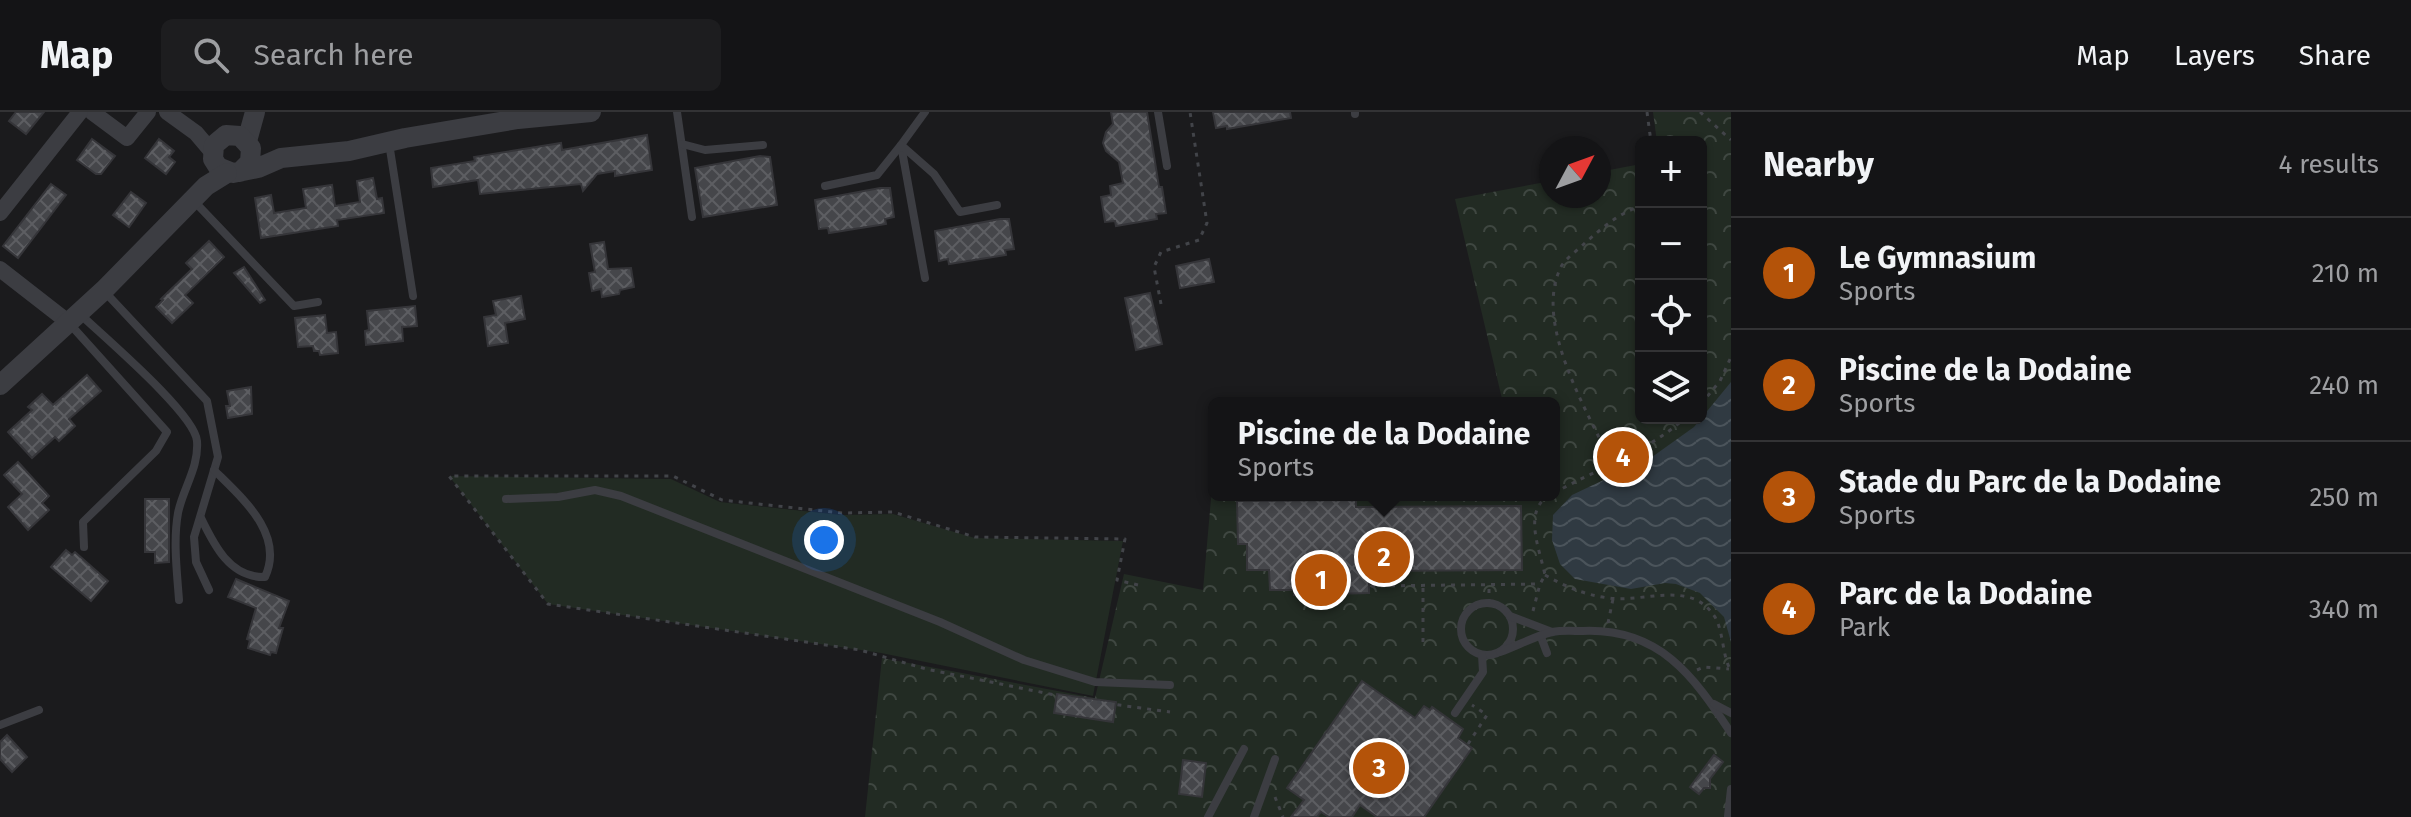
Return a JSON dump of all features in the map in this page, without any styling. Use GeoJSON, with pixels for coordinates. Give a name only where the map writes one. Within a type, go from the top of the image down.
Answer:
{"type":"FeatureCollection","features":[{"type":"Feature","properties":{"kind":"street"},"geometry":{"type":"LineString","coordinates":[[0,213],[80,112]]}},
{"type":"Feature","properties":{"kind":"street"},"geometry":{"type":"LineString","coordinates":[[92,112],[127,138],[148,112]]}},
{"type":"Feature","properties":{"kind":"street"},"geometry":{"type":"LineString","coordinates":[[167,112],[230,152],[281,158],[389,143],[518,119],[591,112]]}},
{"type":"Feature","properties":{"kind":"street"},"geometry":{"type":"LineString","coordinates":[[0,385],[104,290],[200,193],[254,114]]}},
{"type":"Feature","properties":{"kind":"street"},"geometry":{"type":"LineString","coordinates":[[0,269],[73,318]]}},
{"type":"Feature","properties":{"kind":"lane"},"geometry":{"type":"LineString","coordinates":[[677,112],[692,217]]}},
{"type":"Feature","properties":{"kind":"lane"},"geometry":{"type":"LineString","coordinates":[[825,186],[877,175],[925,112]]}},
{"type":"Feature","properties":{"kind":"lane"},"geometry":{"type":"LineString","coordinates":[[1158,112],[1167,166]]}},
{"type":"Feature","properties":{"kind":"lane"},"geometry":{"type":"LineString","coordinates":[[389,143],[413,296]]}},
{"type":"Feature","properties":{"kind":"lane"},"geometry":{"type":"LineString","coordinates":[[682,144],[705,150],[763,145]]}},
{"type":"Feature","properties":{"kind":"lane"},"geometry":{"type":"LineString","coordinates":[[901,145],[934,174],[960,212],[997,205]]}},
{"type":"Feature","properties":{"kind":"lane"},"geometry":{"type":"LineString","coordinates":[[901,145],[925,278]]}},
{"type":"Feature","properties":{"kind":"lane"},"geometry":{"type":"LineString","coordinates":[[200,193],[294,306],[318,302]]}},
{"type":"Feature","properties":{"kind":"lane"},"geometry":{"type":"LineString","coordinates":[[104,290],[207,401],[218,457],[194,537],[196,562],[209,590]]}},
{"type":"Feature","properties":{"kind":"lane"},"geometry":{"type":"LineString","coordinates":[[73,318],[167,432],[156,451],[83,522],[84,547]]}},
{"type":"Feature","properties":{"kind":"lane"},"geometry":{"type":"LineString","coordinates":[[73,318],[181,412],[197,438],[195,468],[178,512],[176,565],[179,600]]}},
{"type":"Feature","properties":{"kind":"lane"},"geometry":{"type":"LineString","coordinates":[[200,517],[215,547],[235,568],[252,577],[265,577],[271,563],[263,523],[214,470]]}},
{"type":"Feature","properties":{"kind":"lane"},"geometry":{"type":"LineString","coordinates":[[506,499],[558,497],[595,490],[621,496],[940,622],[1024,660],[1095,682],[1170,685]]}},
{"type":"Feature","properties":{"kind":"lane"},"geometry":{"type":"LineString","coordinates":[[1500,652],[1512,638],[1510,616],[1504,609],[1489,603],[1472,608],[1462,622],[1463,640],[1474,652],[1482,655],[1500,652],[1552,632],[1607,630],[1634,637],[1661,651],[1688,673],[1731,733]]}},
{"type":"Feature","properties":{"kind":"lane"},"geometry":{"type":"LineString","coordinates":[[1510,616],[1552,632]]}},
{"type":"Feature","properties":{"kind":"lane"},"geometry":{"type":"LineString","coordinates":[[1541,637],[1548,656]]}},
{"type":"Feature","properties":{"kind":"lane"},"geometry":{"type":"LineString","coordinates":[[1455,713],[1483,672],[1482,655]]}},
{"type":"Feature","properties":{"kind":"lane"},"geometry":{"type":"LineString","coordinates":[[1711,702],[1731,713]]}},
{"type":"Feature","properties":{"kind":"lane"},"geometry":{"type":"LineString","coordinates":[[0,725],[39,710]]}},
{"type":"Feature","properties":{"kind":"lane"},"geometry":{"type":"LineString","coordinates":[[1208,817],[1244,749]]}},
{"type":"Feature","properties":{"kind":"lane"},"geometry":{"type":"LineString","coordinates":[[1254,817],[1275,759]]}},
{"type":"Feature","properties":{"kind":"lane"},"geometry":{"type":"LineString","coordinates":[[1729,815],[1731,789]]}},
{"type":"Feature","properties":{"kind":"path"},"geometry":{"type":"LineString","coordinates":[[1161,304],[1154,267],[1161,252],[1199,240],[1207,223],[1190,112]]}},
{"type":"Feature","properties":{"kind":"path"},"geometry":{"type":"LineString","coordinates":[[1647,112],[1650,136]]}},
{"type":"Feature","properties":{"kind":"path"},"geometry":{"type":"LineString","coordinates":[[1700,112],[1731,140]]}},
{"type":"Feature","properties":{"kind":"path"},"geometry":{"type":"LineString","coordinates":[[1612,464],[1563,355],[1552,312],[1552,289],[1561,265],[1625,212],[1636,208]]}},
{"type":"Feature","properties":{"kind":"path"},"geometry":{"type":"LineString","coordinates":[[1707,397],[1720,381],[1731,357]]}},
{"type":"Feature","properties":{"kind":"path"},"geometry":{"type":"LineString","coordinates":[[1560,490],[1667,434],[1678,424]]}},
{"type":"Feature","properties":{"kind":"path"},"geometry":{"type":"LineString","coordinates":[[1530,623],[1545,575],[1533,516],[1540,501]]}},
{"type":"Feature","properties":{"kind":"path"},"geometry":{"type":"LineString","coordinates":[[1545,575],[1570,590],[1613,599],[1656,595],[1692,597],[1716,619],[1730,670],[1704,667],[1688,673]]}},
{"type":"Feature","properties":{"kind":"path"},"geometry":{"type":"LineString","coordinates":[[1371,586],[1540,584]]}},
{"type":"Feature","properties":{"kind":"path"},"geometry":{"type":"LineString","coordinates":[[1423,585],[1423,642]]}},
{"type":"Feature","properties":{"kind":"path"},"geometry":{"type":"LineString","coordinates":[[1489,585],[1489,603]]}},
{"type":"Feature","properties":{"kind":"path"},"geometry":{"type":"LineString","coordinates":[[1607,630],[1613,599]]}},
{"type":"Feature","properties":{"kind":"path"},"geometry":{"type":"LineString","coordinates":[[1464,700],[1487,715],[1468,744]]}},
{"type":"Feature","properties":{"kind":"green space"},"geometry":{"type":"Polygon","coordinates":[[[1653,112],[1731,112],[1731,817],[865,817],[882,658],[1095,698],[1124,574],[1203,590],[1211,501],[1560,501],[1560,397],[1502,397],[1455,199],[1539,183],[1539,208],[1611,208],[1611,170],[1635,165],[1635,424],[1707,424],[1707,136],[1656,136],[1653,112]]]}},
{"type":"Feature","properties":{"kind":"green space"},"geometry":{"type":"Polygon","coordinates":[[[449,476],[671,479],[720,502],[841,515],[893,514],[975,538],[1123,541],[1093,696],[881,653],[548,604],[449,476]]]}},
{"type":"Feature","properties":{"kind":"water"},"geometry":{"type":"Polygon","coordinates":[[[1731,382],[1731,642],[1724,617],[1700,593],[1676,584],[1631,589],[1575,579],[1560,564],[1552,540],[1553,515],[1572,495],[1652,457],[1696,424],[1707,424],[1707,411],[1731,382]]]}},
{"type":"Feature","properties":{"kind":"building"},"geometry":{"type":"Polygon","coordinates":[[[16,112],[44,112],[26,134],[9,121],[16,112]]]}},
{"type":"Feature","properties":{"kind":"building"},"geometry":{"type":"Polygon","coordinates":[[[1111,112],[1147,112],[1166,213],[1156,214],[1157,219],[1116,226],[1115,221],[1105,222],[1101,197],[1111,195],[1110,186],[1123,183],[1119,162],[1106,151],[1103,143],[1106,132],[1113,124],[1111,112]]]}},
{"type":"Feature","properties":{"kind":"building"},"geometry":{"type":"Polygon","coordinates":[[[1213,112],[1290,112],[1291,118],[1227,129],[1227,126],[1216,128],[1213,112]]]}},
{"type":"Feature","properties":{"kind":"building"},"geometry":{"type":"Polygon","coordinates":[[[647,135],[652,170],[615,176],[615,171],[597,174],[583,191],[581,184],[480,194],[478,180],[433,187],[431,168],[475,161],[474,157],[561,143],[562,150],[647,135]]]}},
{"type":"Feature","properties":{"kind":"building"},"geometry":{"type":"Polygon","coordinates":[[[92,139],[115,156],[101,174],[96,174],[77,160],[92,139]]]}},
{"type":"Feature","properties":{"kind":"building"},"geometry":{"type":"Polygon","coordinates":[[[159,139],[174,151],[169,157],[175,162],[166,174],[145,158],[159,139]]]}},
{"type":"Feature","properties":{"kind":"building"},"geometry":{"type":"Polygon","coordinates":[[[760,156],[770,157],[777,205],[703,217],[695,168],[760,156]]]}},
{"type":"Feature","properties":{"kind":"building"},"geometry":{"type":"Polygon","coordinates":[[[373,178],[377,199],[382,198],[384,213],[337,220],[338,226],[261,238],[255,198],[271,195],[274,213],[306,208],[303,189],[332,185],[335,206],[360,202],[357,181],[373,178]]]}},
{"type":"Feature","properties":{"kind":"building"},"geometry":{"type":"Polygon","coordinates":[[[51,184],[66,195],[18,258],[3,246],[51,184]]]}},
{"type":"Feature","properties":{"kind":"building"},"geometry":{"type":"Polygon","coordinates":[[[890,188],[894,217],[885,219],[886,224],[829,233],[828,228],[819,229],[815,200],[890,188]]]}},
{"type":"Feature","properties":{"kind":"building"},"geometry":{"type":"Polygon","coordinates":[[[131,192],[146,203],[129,227],[113,215],[131,192]]]}},
{"type":"Feature","properties":{"kind":"building"},"geometry":{"type":"Polygon","coordinates":[[[1009,219],[1014,249],[1005,250],[1006,255],[949,264],[948,259],[939,261],[935,231],[1009,219]]]}},
{"type":"Feature","properties":{"kind":"building"},"geometry":{"type":"Polygon","coordinates":[[[209,241],[224,257],[185,295],[193,303],[172,323],[156,307],[192,269],[186,263],[209,241]]]}},
{"type":"Feature","properties":{"kind":"building"},"geometry":{"type":"Polygon","coordinates":[[[604,242],[608,269],[631,268],[634,287],[602,297],[601,289],[592,291],[589,273],[595,272],[590,244],[604,242]]]}},
{"type":"Feature","properties":{"kind":"building"},"geometry":{"type":"Polygon","coordinates":[[[1209,259],[1214,282],[1180,288],[1176,266],[1209,259]]]}},
{"type":"Feature","properties":{"kind":"building"},"geometry":{"type":"Polygon","coordinates":[[[244,267],[265,300],[260,303],[234,273],[244,267]]]}},
{"type":"Feature","properties":{"kind":"building"},"geometry":{"type":"Polygon","coordinates":[[[1150,293],[1162,344],[1136,350],[1125,298],[1150,293]]]}},
{"type":"Feature","properties":{"kind":"building"},"geometry":{"type":"Polygon","coordinates":[[[521,296],[525,319],[505,323],[508,343],[488,346],[484,317],[496,315],[493,301],[521,296]]]}},
{"type":"Feature","properties":{"kind":"building"},"geometry":{"type":"Polygon","coordinates":[[[415,306],[417,326],[402,327],[403,341],[366,345],[365,331],[369,330],[367,311],[415,306]]]}},
{"type":"Feature","properties":{"kind":"building"},"geometry":{"type":"Polygon","coordinates":[[[325,315],[327,333],[336,332],[338,353],[320,355],[313,346],[298,347],[295,318],[325,315]]]}},
{"type":"Feature","properties":{"kind":"building"},"geometry":{"type":"Polygon","coordinates":[[[87,375],[101,391],[69,419],[75,426],[59,441],[55,437],[32,458],[8,432],[32,410],[28,407],[42,394],[53,405],[87,375]]]}},
{"type":"Feature","properties":{"kind":"building"},"geometry":{"type":"Polygon","coordinates":[[[251,387],[252,414],[228,418],[226,406],[230,406],[227,391],[251,387]]]}},
{"type":"Feature","properties":{"kind":"building"},"geometry":{"type":"Polygon","coordinates":[[[18,462],[49,496],[42,503],[49,510],[28,530],[8,507],[22,494],[4,475],[18,462]]]}},
{"type":"Feature","properties":{"kind":"building"},"geometry":{"type":"Polygon","coordinates":[[[145,499],[169,499],[169,562],[155,563],[155,552],[145,552],[145,499]]]}},
{"type":"Feature","properties":{"kind":"building"},"geometry":{"type":"Polygon","coordinates":[[[1237,501],[1356,501],[1356,507],[1521,506],[1522,570],[1369,571],[1369,593],[1294,595],[1294,590],[1270,590],[1269,570],[1247,570],[1247,544],[1238,544],[1237,501]]]}},
{"type":"Feature","properties":{"kind":"building"},"geometry":{"type":"Polygon","coordinates":[[[66,550],[72,555],[75,552],[108,581],[91,601],[51,567],[66,550]]]}},
{"type":"Feature","properties":{"kind":"building"},"geometry":{"type":"Polygon","coordinates":[[[236,579],[289,601],[279,628],[283,628],[276,653],[271,652],[270,655],[248,648],[250,640],[247,639],[256,608],[228,597],[236,579]]]}},
{"type":"Feature","properties":{"kind":"building"},"geometry":{"type":"Polygon","coordinates":[[[1362,681],[1415,718],[1424,706],[1430,710],[1432,707],[1463,729],[1458,738],[1472,748],[1424,817],[1377,817],[1360,805],[1352,817],[1329,817],[1321,812],[1317,817],[1291,817],[1304,800],[1287,788],[1362,681]]]}},
{"type":"Feature","properties":{"kind":"building"},"geometry":{"type":"Polygon","coordinates":[[[1057,694],[1116,702],[1113,722],[1054,713],[1057,694]]]}},
{"type":"Feature","properties":{"kind":"building"},"geometry":{"type":"Polygon","coordinates":[[[7,735],[27,757],[12,772],[0,759],[0,742],[7,735]]]}},
{"type":"Feature","properties":{"kind":"building"},"geometry":{"type":"Polygon","coordinates":[[[1714,755],[1723,762],[1710,779],[1710,788],[1704,788],[1699,794],[1690,787],[1714,755]]]}},
{"type":"Feature","properties":{"kind":"building"},"geometry":{"type":"Polygon","coordinates":[[[1183,760],[1206,763],[1202,797],[1179,794],[1183,760]]]}},
{"type":"Feature","properties":{"kind":"place","name":"Parc de la Dodaine"},"geometry":{"type":"Point","coordinates":[1623,457]}},
{"type":"Feature","properties":{"kind":"place","name":"Piscine de la Dodaine"},"geometry":{"type":"Point","coordinates":[1384,557]}},
{"type":"Feature","properties":{"kind":"place","name":"Le Gymnasium"},"geometry":{"type":"Point","coordinates":[1321,580]}},
{"type":"Feature","properties":{"kind":"place","name":"Stade du Parc de la Dodaine"},"geometry":{"type":"Point","coordinates":[1379,768]}}]}
